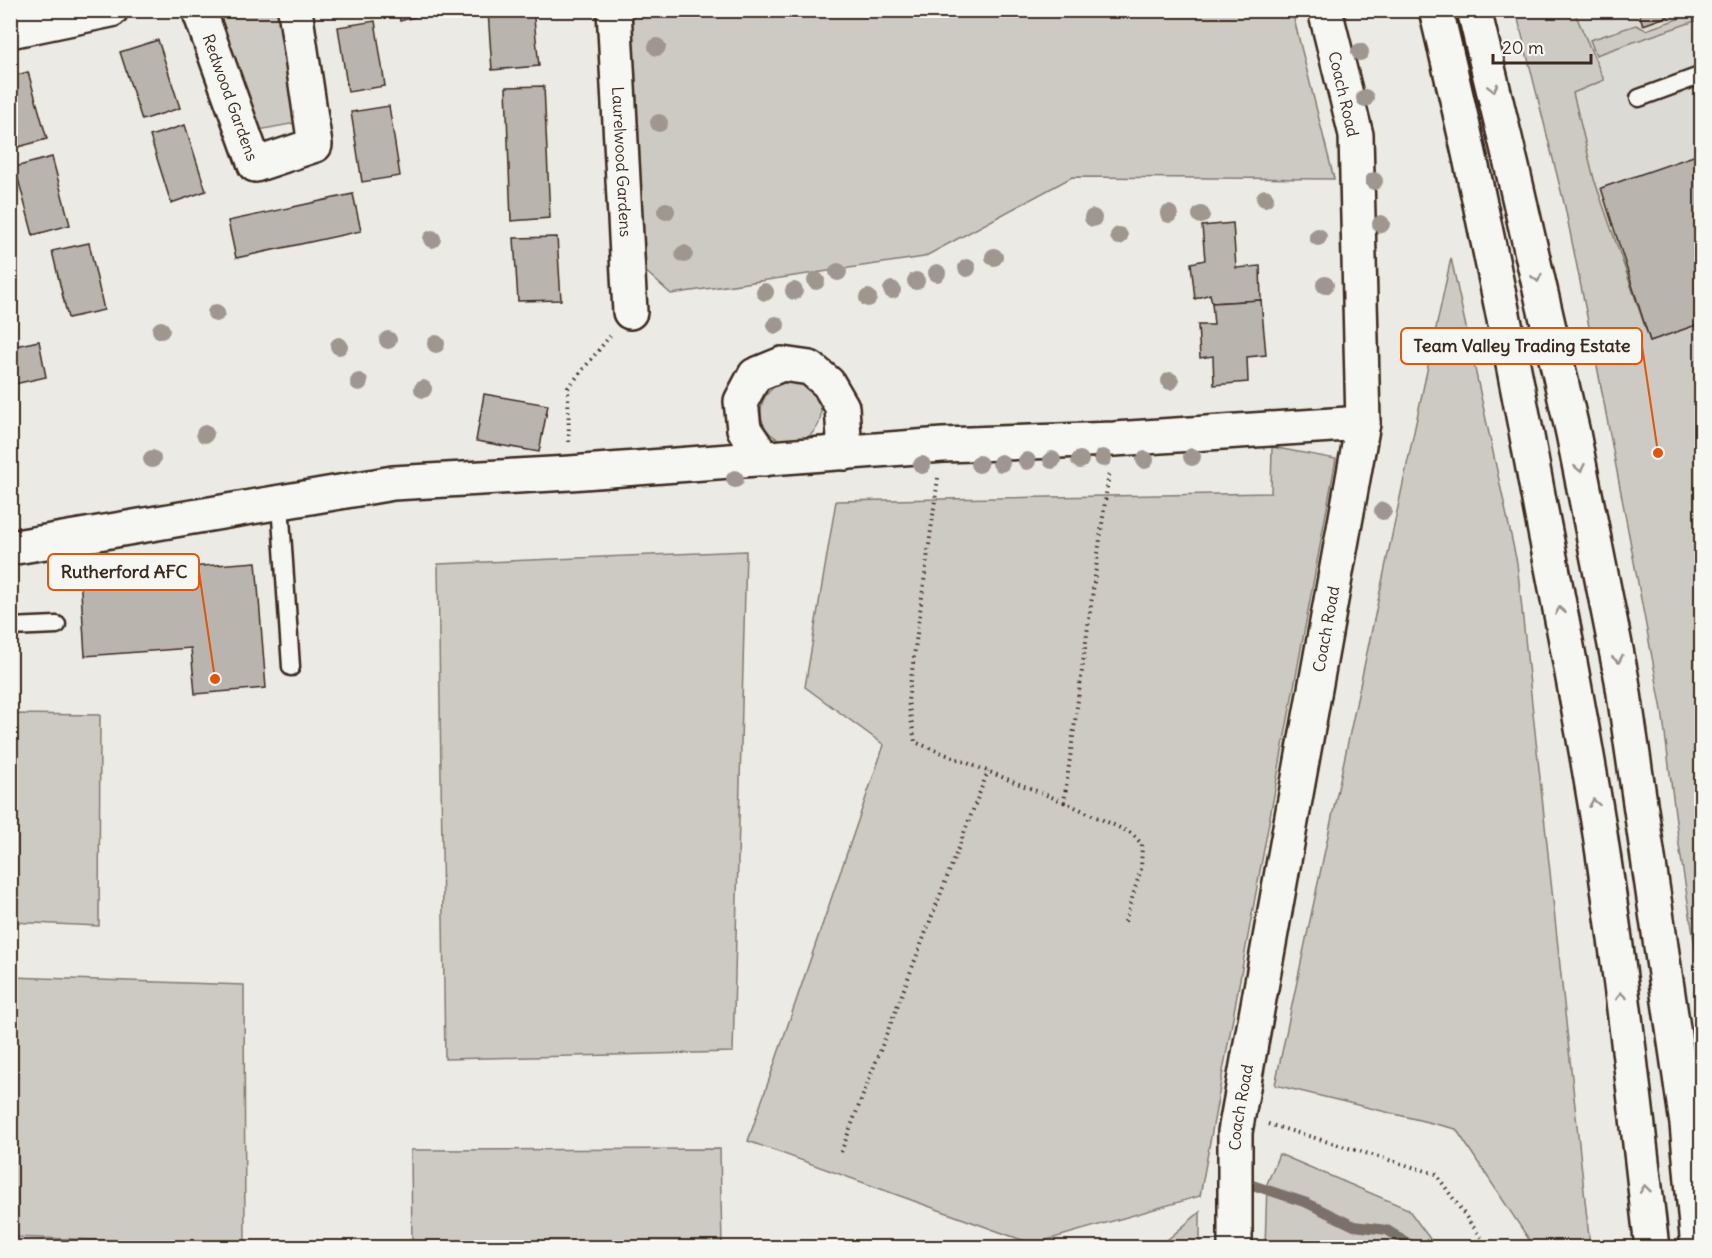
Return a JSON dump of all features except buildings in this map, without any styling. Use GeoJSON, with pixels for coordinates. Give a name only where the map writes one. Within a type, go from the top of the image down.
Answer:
{"type":"FeatureCollection","features":[{"type":"Feature","properties":{"kind":"main road"},"geometry":{"type":"LineString","coordinates":[[10,31],[111,10]]}},
{"type":"Feature","properties":{"kind":"main road","name":"Redwood Gardens"},"geometry":{"type":"LineString","coordinates":[[199,10],[255,165],[315,145],[295,10]]}},
{"type":"Feature","properties":{"kind":"main road","name":"Laurelwood Gardens"},"geometry":{"type":"LineString","coordinates":[[615,10],[630,312]]}},
{"type":"Feature","properties":{"kind":"main road","name":"Coach Road"},"geometry":{"type":"LineString","coordinates":[[1235,1248],[1235,1132],[1363,423],[1356,135],[1325,10]]}},
{"type":"Feature","properties":{"kind":"main road"},"geometry":{"type":"LineString","coordinates":[[1436,10],[1506,322],[1600,833],[1652,1248]]}},
{"type":"Feature","properties":{"kind":"main road"},"geometry":{"type":"LineString","coordinates":[[1474,10],[1573,433],[1622,680],[1687,1124],[1698,1248]]}},
{"type":"Feature","properties":{"kind":"main road"},"geometry":{"type":"LineString","coordinates":[[764,459],[744,429],[741,401],[755,375],[782,364],[810,368],[828,383],[842,407],[845,453]]}},
{"type":"Feature","properties":{"kind":"main road"},"geometry":{"type":"LineString","coordinates":[[10,548],[393,483],[570,473],[943,445],[1114,439],[1363,423]]}},
{"type":"Feature","properties":{"kind":"lane"},"geometry":{"type":"LineString","coordinates":[[1639,98],[1701,75]]}},
{"type":"Feature","properties":{"kind":"lane"},"geometry":{"type":"LineString","coordinates":[[280,503],[291,667]]}},
{"type":"Feature","properties":{"kind":"lane"},"geometry":{"type":"LineString","coordinates":[[10,627],[57,625]]}},
{"type":"Feature","properties":{"kind":"path"},"geometry":{"type":"LineString","coordinates":[[570,473],[568,388],[630,312]]}},
{"type":"Feature","properties":{"kind":"path"},"geometry":{"type":"LineString","coordinates":[[1064,802],[1114,439]]}},
{"type":"Feature","properties":{"kind":"path"},"geometry":{"type":"LineString","coordinates":[[943,445],[908,701],[915,742],[1064,802],[1131,833],[1142,844],[1141,868],[1124,925]]}},
{"type":"Feature","properties":{"kind":"path"},"geometry":{"type":"LineString","coordinates":[[841,1152],[988,771]]}},
{"type":"Feature","properties":{"kind":"path"},"geometry":{"type":"LineString","coordinates":[[1238,1115],[1436,1174],[1488,1248]]}},
{"type":"Feature","properties":{"kind":"shaded area"},"geometry":{"type":"Polygon","coordinates":[[[217,11],[280,11],[301,122],[259,130],[217,11]]]}},
{"type":"Feature","properties":{"kind":"shaded area"},"geometry":{"type":"Polygon","coordinates":[[[629,11],[1292,11],[1334,179],[1072,177],[924,257],[671,294],[642,268],[629,11]]]}},
{"type":"Feature","properties":{"kind":"shaded area"},"geometry":{"type":"Polygon","coordinates":[[[1516,11],[1701,11],[1701,985],[1679,845],[1662,710],[1598,371],[1565,207],[1516,11]]]}},
{"type":"Feature","properties":{"kind":"shaded area"},"geometry":{"type":"Polygon","coordinates":[[[1516,11],[1574,11],[1604,80],[1573,93],[1594,179],[1650,341],[1701,323],[1701,985],[1679,845],[1662,710],[1598,371],[1565,207],[1516,11]]]}},
{"type":"Feature","properties":{"kind":"shaded area"},"geometry":{"type":"Polygon","coordinates":[[[1701,11],[1701,19],[1596,55],[1590,40],[1636,25],[1646,30],[1701,11]]]}},
{"type":"Feature","properties":{"kind":"shaded area"},"geometry":{"type":"Polygon","coordinates":[[[1451,258],[1517,563],[1590,1247],[1534,1247],[1456,1129],[1275,1085],[1451,258]]]}},
{"type":"Feature","properties":{"kind":"shaded area"},"geometry":{"type":"Polygon","coordinates":[[[791,382],[808,387],[816,395],[821,412],[816,429],[808,437],[791,442],[774,437],[766,429],[761,412],[766,395],[774,387],[791,382]]]}},
{"type":"Feature","properties":{"kind":"shaded area"},"geometry":{"type":"Polygon","coordinates":[[[1272,447],[1336,459],[1200,1196],[1033,1244],[748,1141],[884,745],[805,687],[836,501],[1271,493],[1272,447]]]}},
{"type":"Feature","properties":{"kind":"shaded area"},"geometry":{"type":"Polygon","coordinates":[[[746,551],[733,1052],[445,1059],[438,564],[746,551]]]}},
{"type":"Feature","properties":{"kind":"shaded area"},"geometry":{"type":"Polygon","coordinates":[[[11,714],[100,715],[99,926],[11,922],[11,714]]]}},
{"type":"Feature","properties":{"kind":"shaded area"},"geometry":{"type":"Polygon","coordinates":[[[11,977],[244,985],[245,1245],[11,1237],[11,977]]]}},
{"type":"Feature","properties":{"kind":"shaded area"},"geometry":{"type":"Polygon","coordinates":[[[720,1149],[722,1247],[412,1247],[411,1150],[720,1149]]]}},
{"type":"Feature","properties":{"kind":"shaded area"},"geometry":{"type":"Polygon","coordinates":[[[1279,1154],[1408,1209],[1436,1247],[1265,1247],[1267,1184],[1279,1154]]]}},
{"type":"Feature","properties":{"kind":"shaded area"},"geometry":{"type":"Polygon","coordinates":[[[1200,1212],[1200,1247],[1159,1247],[1200,1212]]]}},
{"type":"Feature","properties":{"kind":"waterway"},"geometry":{"type":"LineString","coordinates":[[1243,1182],[1307,1203],[1354,1226],[1387,1230],[1416,1248]]}},
{"type":"Feature","properties":{"kind":"place","name":"Team Valley Trading Estate"},"geometry":{"type":"Point","coordinates":[1658,453]}},
{"type":"Feature","properties":{"kind":"place","name":"Rutherford AFC"},"geometry":{"type":"Point","coordinates":[215,679]}}]}
